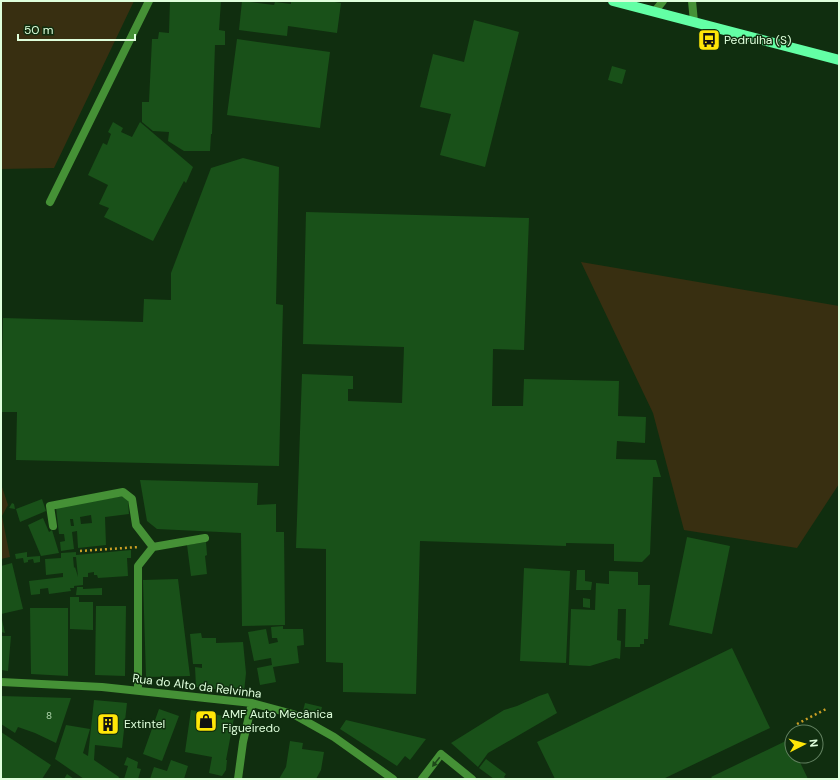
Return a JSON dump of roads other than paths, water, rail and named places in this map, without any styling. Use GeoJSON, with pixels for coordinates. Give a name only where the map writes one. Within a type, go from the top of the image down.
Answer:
{"type":"FeatureCollection","features":[{"type":"Feature","properties":{"kind":"main road"},"geometry":{"type":"LineString","coordinates":[[613,1],[839,60]]}},
{"type":"Feature","properties":{"kind":"street"},"geometry":{"type":"LineString","coordinates":[[50,202],[149,1]]}},
{"type":"Feature","properties":{"kind":"street"},"geometry":{"type":"LineString","coordinates":[[655,11],[663,1]]}},
{"type":"Feature","properties":{"kind":"street"},"geometry":{"type":"LineString","coordinates":[[692,1],[694,22]]}},
{"type":"Feature","properties":{"kind":"street"},"geometry":{"type":"LineString","coordinates":[[53,526],[50,506],[123,492],[132,499],[136,525],[154,546]]}},
{"type":"Feature","properties":{"kind":"street"},"geometry":{"type":"LineString","coordinates":[[138,690],[138,566],[154,546],[205,538]]}},
{"type":"Feature","properties":{"kind":"street","name":"Rua do Alto da Relvinha"},"geometry":{"type":"LineString","coordinates":[[1,682],[138,690],[252,703],[293,714],[334,737],[393,779]]}},
{"type":"Feature","properties":{"kind":"street"},"geometry":{"type":"LineString","coordinates":[[238,779],[243,742],[252,703]]}},
{"type":"Feature","properties":{"kind":"street"},"geometry":{"type":"LineString","coordinates":[[422,779],[442,754],[472,779]]}},
{"type":"Feature","properties":{"kind":"place","name":"Pedrulha (S)"},"geometry":{"type":"Point","coordinates":[709,40]}},
{"type":"Feature","properties":{"kind":"place","name":"AMF Auto Mecânica Figueiredo"},"geometry":{"type":"Point","coordinates":[206,721]}},
{"type":"Feature","properties":{"kind":"place","name":"Extintel"},"geometry":{"type":"Point","coordinates":[108,724]}}]}
